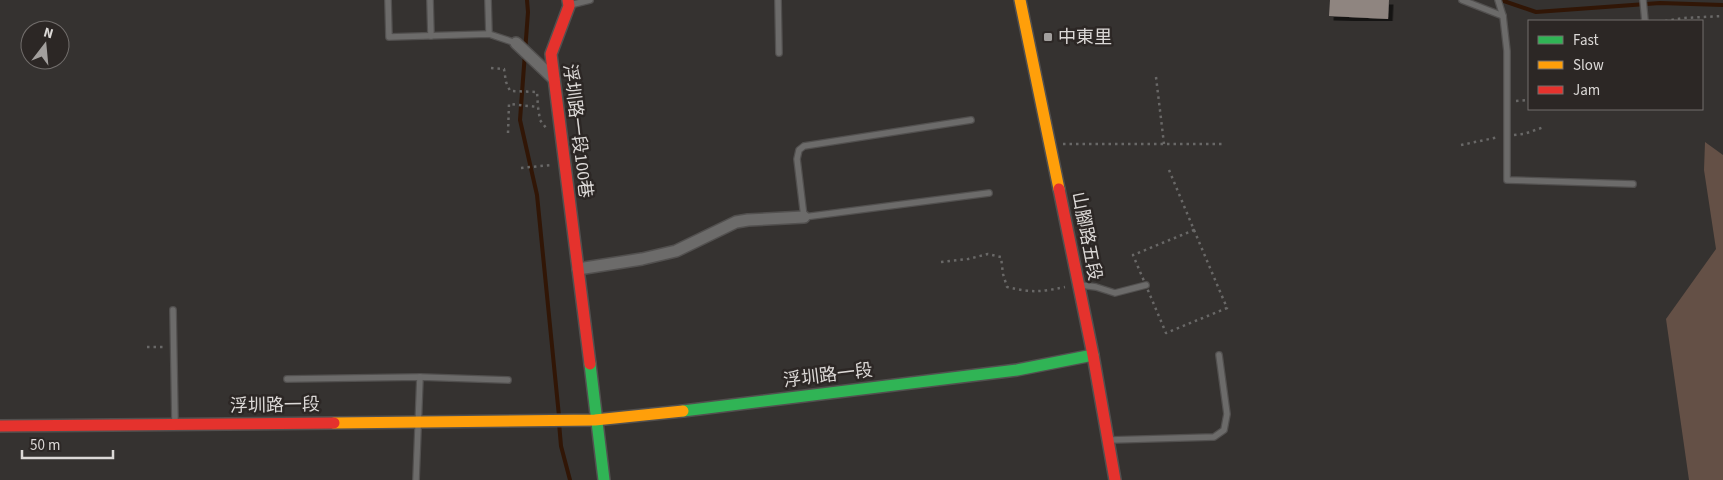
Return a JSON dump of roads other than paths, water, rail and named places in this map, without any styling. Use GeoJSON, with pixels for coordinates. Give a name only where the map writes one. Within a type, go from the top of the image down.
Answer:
{"type":"FeatureCollection","features":[{"type":"Feature","properties":{"kind":"street","name":"山腳路五段"},"geometry":{"type":"LineString","coordinates":[[1020,0],[1079,284],[1115,480]]}},
{"type":"Feature","properties":{"kind":"street","name":"浮圳路一段100巷"},"geometry":{"type":"LineString","coordinates":[[568,3],[551,54],[595,420],[604,480]]}},
{"type":"Feature","properties":{"kind":"street"},"geometry":{"type":"LineString","coordinates":[[516,43],[554,80]]}},
{"type":"Feature","properties":{"kind":"street"},"geometry":{"type":"LineString","coordinates":[[578,269],[642,259],[676,251],[736,222],[804,217]]}},
{"type":"Feature","properties":{"kind":"street","name":"浮圳路一段"},"geometry":{"type":"LineString","coordinates":[[0,426],[333,421],[595,420],[676,412],[1017,370],[1093,355]]}},
{"type":"Feature","properties":{"kind":"lane"},"geometry":{"type":"LineString","coordinates":[[388,0],[389,37],[489,34],[516,43]]}},
{"type":"Feature","properties":{"kind":"lane"},"geometry":{"type":"LineString","coordinates":[[430,0],[431,36]]}},
{"type":"Feature","properties":{"kind":"lane"},"geometry":{"type":"LineString","coordinates":[[488,0],[489,34]]}},
{"type":"Feature","properties":{"kind":"lane"},"geometry":{"type":"LineString","coordinates":[[568,3],[590,0]]}},
{"type":"Feature","properties":{"kind":"lane"},"geometry":{"type":"LineString","coordinates":[[778,0],[779,53]]}},
{"type":"Feature","properties":{"kind":"lane"},"geometry":{"type":"LineString","coordinates":[[1462,0],[1503,16]]}},
{"type":"Feature","properties":{"kind":"lane"},"geometry":{"type":"LineString","coordinates":[[1498,0],[1503,16],[1506,51],[1508,180],[1633,184]]}},
{"type":"Feature","properties":{"kind":"lane"},"geometry":{"type":"LineString","coordinates":[[1643,0],[1645,20]]}},
{"type":"Feature","properties":{"kind":"lane"},"geometry":{"type":"LineString","coordinates":[[971,120],[804,146],[799,150],[797,159],[804,217],[989,193]]}},
{"type":"Feature","properties":{"kind":"lane"},"geometry":{"type":"LineString","coordinates":[[1079,284],[1115,293],[1146,286]]}},
{"type":"Feature","properties":{"kind":"lane"},"geometry":{"type":"LineString","coordinates":[[173,310],[175,424]]}},
{"type":"Feature","properties":{"kind":"lane"},"geometry":{"type":"LineString","coordinates":[[1108,440],[1214,437],[1224,430],[1227,414],[1219,355]]}},
{"type":"Feature","properties":{"kind":"lane"},"geometry":{"type":"LineString","coordinates":[[287,379],[420,378],[508,380]]}},
{"type":"Feature","properties":{"kind":"lane"},"geometry":{"type":"LineString","coordinates":[[416,480],[420,378]]}},
{"type":"Feature","properties":{"kind":"waterway"},"geometry":{"type":"LineString","coordinates":[[527,0],[528,12],[520,120],[537,195],[559,416]]}},
{"type":"Feature","properties":{"kind":"waterway"},"geometry":{"type":"LineString","coordinates":[[1501,0],[1536,12],[1660,3],[1723,5]]}},
{"type":"Feature","properties":{"kind":"waterway"},"geometry":{"type":"LineString","coordinates":[[559,423],[561,446],[570,480]]}},
{"type":"Feature","properties":{"kind":"place","name":"中東里"},"geometry":{"type":"Point","coordinates":[1048,37]}}]}
